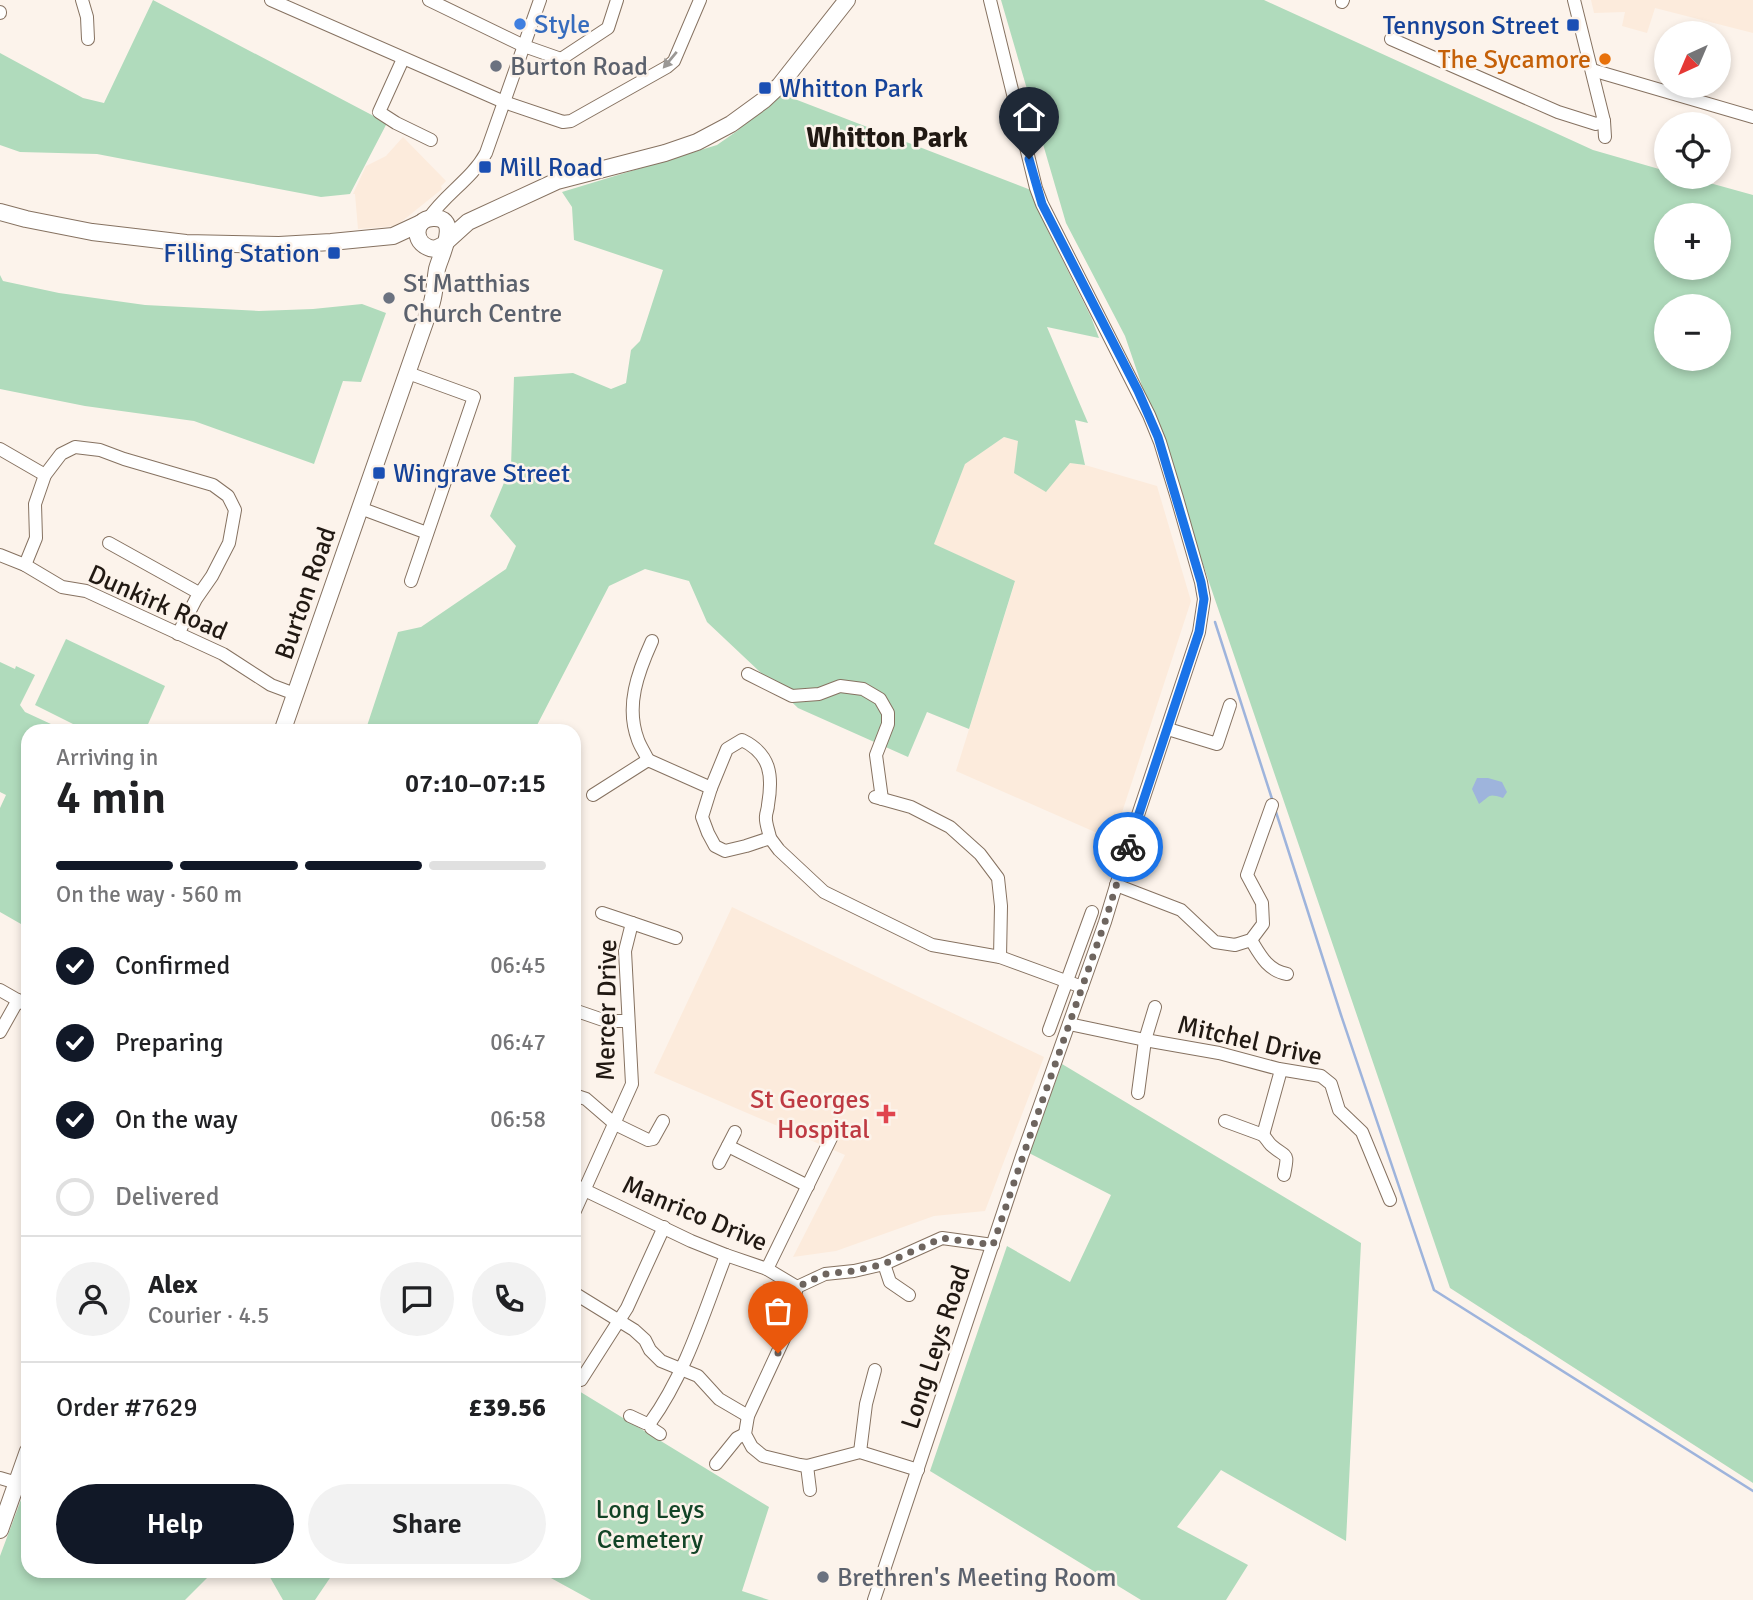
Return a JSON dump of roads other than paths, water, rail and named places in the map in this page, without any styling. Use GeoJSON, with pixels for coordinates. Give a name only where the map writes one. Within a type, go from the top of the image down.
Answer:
{"type":"FeatureCollection","features":[{"type":"Feature","properties":{"kind":"main road"},"geometry":{"type":"LineString","coordinates":[[393,236],[435,249],[446,243],[468,222],[556,181],[697,142],[731,124],[764,100],[792,71],[847,0]]}},
{"type":"Feature","properties":{"kind":"main road"},"geometry":{"type":"LineString","coordinates":[[0,212],[92,232],[186,243],[279,245],[393,236],[434,221],[468,222]]}},
{"type":"Feature","properties":{"kind":"main road"},"geometry":{"type":"LineString","coordinates":[[434,221],[449,233],[446,243]]}},
{"type":"Feature","properties":{"kind":"main road"},"geometry":{"type":"LineString","coordinates":[[434,221],[418,231],[419,240],[437,271]]}},
{"type":"Feature","properties":{"kind":"main road","name":"Burton Road"},"geometry":{"type":"LineString","coordinates":[[285,724],[432,302],[437,271],[446,243]]}},
{"type":"Feature","properties":{"kind":"main road"},"geometry":{"type":"LineString","coordinates":[[0,1530],[21,1471]]}},
{"type":"Feature","properties":{"kind":"street"},"geometry":{"type":"LineString","coordinates":[[82,0],[87,17],[88,38]]}},
{"type":"Feature","properties":{"kind":"street"},"geometry":{"type":"LineString","coordinates":[[271,0],[504,102],[563,122],[570,121],[674,61],[700,0]]}},
{"type":"Feature","properties":{"kind":"street"},"geometry":{"type":"LineString","coordinates":[[429,0],[524,46],[561,59],[608,28],[617,0]]}},
{"type":"Feature","properties":{"kind":"street"},"geometry":{"type":"LineString","coordinates":[[434,221],[436,207],[469,177],[486,153],[540,0]]}},
{"type":"Feature","properties":{"kind":"street","name":"Long Leys Road"},"geometry":{"type":"LineString","coordinates":[[874,1600],[1023,1156],[1105,922],[1199,632],[1204,599],[1177,498],[1149,415],[1041,202],[990,0]]}},
{"type":"Feature","properties":{"kind":"street"},"geometry":{"type":"LineString","coordinates":[[1574,0],[1604,121],[1605,137]]}},
{"type":"Feature","properties":{"kind":"street"},"geometry":{"type":"LineString","coordinates":[[1391,38],[1558,113],[1596,124],[1604,121]]}},
{"type":"Feature","properties":{"kind":"street"},"geometry":{"type":"LineString","coordinates":[[403,59],[379,112],[431,141]]}},
{"type":"Feature","properties":{"kind":"street"},"geometry":{"type":"LineString","coordinates":[[1592,70],[1654,85]]}},
{"type":"Feature","properties":{"kind":"street"},"geometry":{"type":"LineString","coordinates":[[1700,98],[1753,117]]}},
{"type":"Feature","properties":{"kind":"street"},"geometry":{"type":"LineString","coordinates":[[408,373],[474,397],[411,581]]}},
{"type":"Feature","properties":{"kind":"street"},"geometry":{"type":"LineString","coordinates":[[25,565],[36,538],[35,504],[45,475],[61,454],[75,447],[100,450],[212,484],[228,496],[235,510],[229,543],[178,634]]}},
{"type":"Feature","properties":{"kind":"street"},"geometry":{"type":"LineString","coordinates":[[0,449],[45,475]]}},
{"type":"Feature","properties":{"kind":"street"},"geometry":{"type":"LineString","coordinates":[[360,508],[427,533]]}},
{"type":"Feature","properties":{"kind":"street"},"geometry":{"type":"LineString","coordinates":[[109,544],[199,593]]}},
{"type":"Feature","properties":{"kind":"street","name":"Dunkirk Road"},"geometry":{"type":"LineString","coordinates":[[0,555],[25,565],[62,587],[86,591],[223,654],[271,685],[295,694]]}},
{"type":"Feature","properties":{"kind":"street"},"geometry":{"type":"LineString","coordinates":[[652,641],[639,671],[633,709],[638,740],[648,760],[711,788]]}},
{"type":"Feature","properties":{"kind":"street"},"geometry":{"type":"LineString","coordinates":[[748,674],[792,696],[819,694],[840,687],[863,689],[880,699],[888,713],[888,724],[876,755],[878,798],[911,807],[950,827],[980,854],[998,878],[1001,906],[1000,957]]}},
{"type":"Feature","properties":{"kind":"street"},"geometry":{"type":"LineString","coordinates":[[1168,729],[1217,744],[1230,705]]}},
{"type":"Feature","properties":{"kind":"street"},"geometry":{"type":"LineString","coordinates":[[770,838],[725,851],[715,846],[702,817],[727,749],[742,740],[754,746],[764,756],[768,766],[770,789],[766,817],[770,838],[779,850],[824,892],[932,945],[1000,957],[1082,987]]}},
{"type":"Feature","properties":{"kind":"street"},"geometry":{"type":"LineString","coordinates":[[593,795],[648,760]]}},
{"type":"Feature","properties":{"kind":"street"},"geometry":{"type":"LineString","coordinates":[[1116,885],[1181,910],[1215,942],[1235,945],[1251,940],[1263,924],[1263,914],[1262,903],[1247,875],[1272,805]]}},
{"type":"Feature","properties":{"kind":"street"},"geometry":{"type":"LineString","coordinates":[[1049,1030],[1092,912]]}},
{"type":"Feature","properties":{"kind":"street","name":"Mercer Drive"},"geometry":{"type":"LineString","coordinates":[[602,913],[676,938]]}},
{"type":"Feature","properties":{"kind":"street","name":"Mercer Drive"},"geometry":{"type":"LineString","coordinates":[[581,1184],[615,1124],[632,1084],[625,951],[632,923]]}},
{"type":"Feature","properties":{"kind":"street"},"geometry":{"type":"LineString","coordinates":[[1251,940],[1264,961],[1278,972],[1287,974]]}},
{"type":"Feature","properties":{"kind":"street"},"geometry":{"type":"LineString","coordinates":[[0,990],[21,1002]]}},
{"type":"Feature","properties":{"kind":"street"},"geometry":{"type":"LineString","coordinates":[[0,1032],[21,1006]]}},
{"type":"Feature","properties":{"kind":"street"},"geometry":{"type":"LineString","coordinates":[[1139,1093],[1145,1040],[1155,1007]]}},
{"type":"Feature","properties":{"kind":"street"},"geometry":{"type":"LineString","coordinates":[[581,1012],[606,1021],[628,1021]]}},
{"type":"Feature","properties":{"kind":"street","name":"Mitchel Drive"},"geometry":{"type":"LineString","coordinates":[[1069,1024],[1321,1076],[1331,1084],[1339,1110],[1362,1132],[1390,1200]]}},
{"type":"Feature","properties":{"kind":"street"},"geometry":{"type":"LineString","coordinates":[[1263,1135],[1282,1070]]}},
{"type":"Feature","properties":{"kind":"street"},"geometry":{"type":"LineString","coordinates":[[581,1097],[615,1124],[648,1140],[653,1139],[663,1121]]}},
{"type":"Feature","properties":{"kind":"street"},"geometry":{"type":"LineString","coordinates":[[1225,1121],[1263,1135],[1286,1157],[1284,1175]]}},
{"type":"Feature","properties":{"kind":"street"},"geometry":{"type":"LineString","coordinates":[[719,1163],[735,1132]]}},
{"type":"Feature","properties":{"kind":"street"},"geometry":{"type":"LineString","coordinates":[[767,1269],[834,1132]]}},
{"type":"Feature","properties":{"kind":"street"},"geometry":{"type":"LineString","coordinates":[[728,1146],[808,1186]]}},
{"type":"Feature","properties":{"kind":"street","name":"Manrico Drive"},"geometry":{"type":"LineString","coordinates":[[581,1188],[691,1241],[767,1269],[797,1287]]}},
{"type":"Feature","properties":{"kind":"street"},"geometry":{"type":"LineString","coordinates":[[582,1383],[635,1293],[664,1227]]}},
{"type":"Feature","properties":{"kind":"street"},"geometry":{"type":"LineString","coordinates":[[918,1470],[860,1452],[807,1466],[762,1456],[752,1447],[746,1434],[747,1416],[787,1332],[797,1287],[825,1274],[884,1264],[942,1238],[993,1245]]}},
{"type":"Feature","properties":{"kind":"street"},"geometry":{"type":"LineString","coordinates":[[650,1423],[666,1401],[681,1369],[726,1255]]}},
{"type":"Feature","properties":{"kind":"street"},"geometry":{"type":"LineString","coordinates":[[884,1264],[890,1282],[909,1295]]}},
{"type":"Feature","properties":{"kind":"street"},"geometry":{"type":"LineString","coordinates":[[581,1297],[635,1331],[661,1360],[698,1376],[719,1399],[747,1416]]}},
{"type":"Feature","properties":{"kind":"street"},"geometry":{"type":"LineString","coordinates":[[860,1452],[866,1404],[875,1370]]}},
{"type":"Feature","properties":{"kind":"street"},"geometry":{"type":"LineString","coordinates":[[630,1416],[650,1423]]}},
{"type":"Feature","properties":{"kind":"street"},"geometry":{"type":"LineString","coordinates":[[650,1423],[660,1434]]}},
{"type":"Feature","properties":{"kind":"street"},"geometry":{"type":"LineString","coordinates":[[716,1464],[737,1437],[746,1434]]}},
{"type":"Feature","properties":{"kind":"street"},"geometry":{"type":"LineString","coordinates":[[807,1466],[810,1490]]}},
{"type":"Feature","properties":{"kind":"street"},"geometry":{"type":"LineString","coordinates":[[0,1478],[17,1483]]}},
{"type":"Feature","properties":{"kind":"water"},"geometry":{"type":"Polygon","coordinates":[[[1477,778],[1502,782],[1507,792],[1503,798],[1488,797],[1479,804],[1472,789],[1477,778]]]}},
{"type":"Feature","properties":{"kind":"waterway"},"geometry":{"type":"LineString","coordinates":[[1215,622],[1273,802]]}},
{"type":"Feature","properties":{"kind":"waterway"},"geometry":{"type":"LineString","coordinates":[[1275,809],[1434,1290],[1753,1491]]}},
{"type":"Feature","properties":{"kind":"place","name":"Style"},"geometry":{"type":"Point","coordinates":[520,24]}},
{"type":"Feature","properties":{"kind":"place","name":"Tennyson Street"},"geometry":{"type":"Point","coordinates":[1573,25]}},
{"type":"Feature","properties":{"kind":"place","name":"The Sycamore"},"geometry":{"type":"Point","coordinates":[1605,59]}},
{"type":"Feature","properties":{"kind":"place","name":"Burton Road"},"geometry":{"type":"Point","coordinates":[496,66]}},
{"type":"Feature","properties":{"kind":"place","name":"Whitton Park"},"geometry":{"type":"Point","coordinates":[765,88]}},
{"type":"Feature","properties":{"kind":"place","name":"Mill Road"},"geometry":{"type":"Point","coordinates":[485,167]}},
{"type":"Feature","properties":{"kind":"place","name":"Filling Station"},"geometry":{"type":"Point","coordinates":[334,253]}},
{"type":"Feature","properties":{"kind":"place","name":"St Matthias Church Centre"},"geometry":{"type":"Point","coordinates":[389,298]}},
{"type":"Feature","properties":{"kind":"place","name":"Wingrave Street"},"geometry":{"type":"Point","coordinates":[379,473]}},
{"type":"Feature","properties":{"kind":"place","name":"St Georges Hospital"},"geometry":{"type":"Point","coordinates":[886,1114]}},
{"type":"Feature","properties":{"kind":"place","name":"Brethren's Meeting Room"},"geometry":{"type":"Point","coordinates":[823,1577]}},
{"type":"Feature","properties":{"kind":"district","name":"Whitton Park"},"geometry":{"type":"Point","coordinates":[887,137]}},
{"type":"Feature","properties":{"kind":"park label","name":"Long Leys Cemetery"},"geometry":{"type":"Point","coordinates":[650,1524]}}]}
